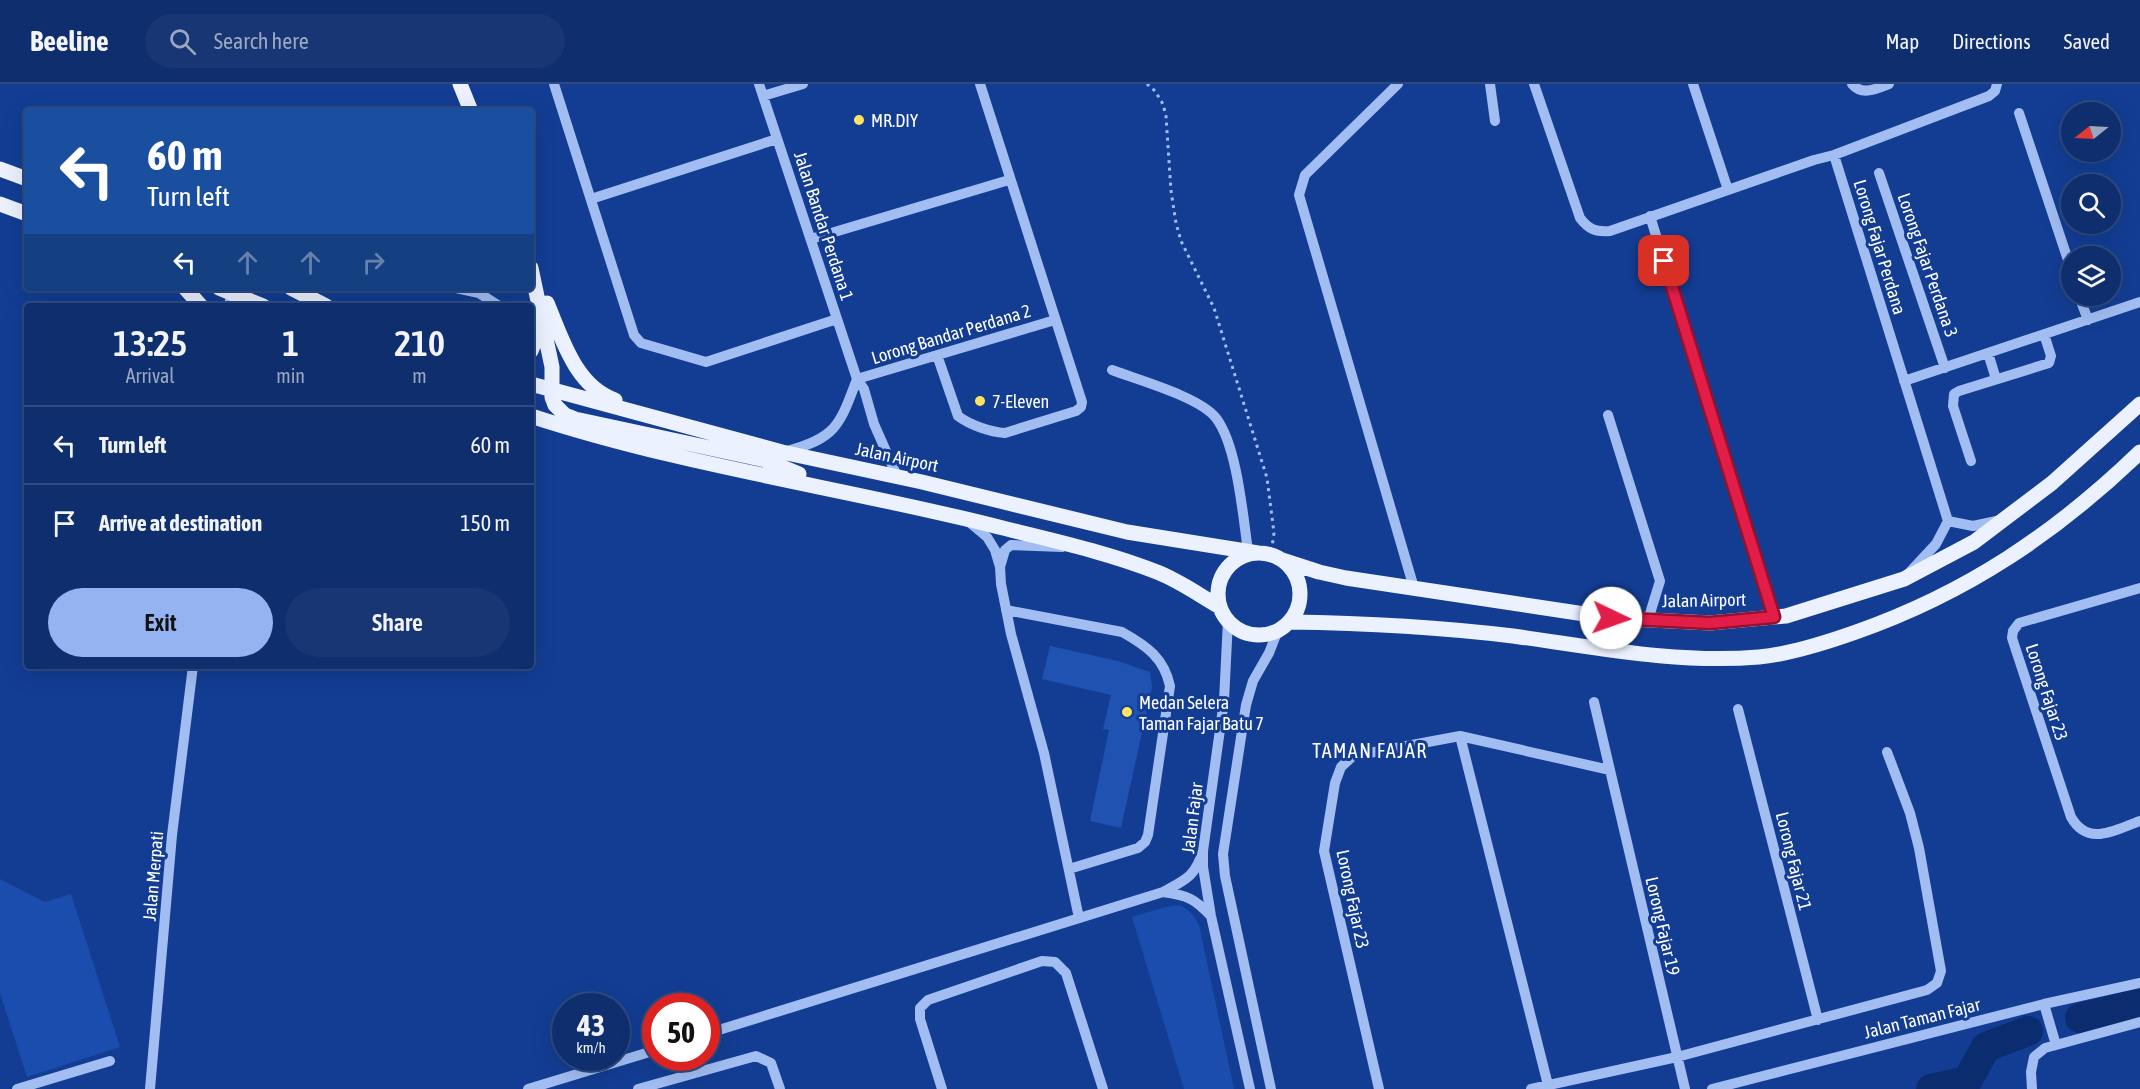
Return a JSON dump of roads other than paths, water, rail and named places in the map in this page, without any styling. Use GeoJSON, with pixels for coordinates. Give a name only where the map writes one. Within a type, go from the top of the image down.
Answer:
{"type":"FeatureCollection","features":[{"type":"Feature","properties":{"kind":"main road"},"geometry":{"type":"LineString","coordinates":[[460,84],[470,108]]}},
{"type":"Feature","properties":{"kind":"main road"},"geometry":{"type":"LineString","coordinates":[[0,169],[24,178]]}},
{"type":"Feature","properties":{"kind":"main road"},"geometry":{"type":"LineString","coordinates":[[0,204],[24,213]]}},
{"type":"Feature","properties":{"kind":"main road"},"geometry":{"type":"LineString","coordinates":[[534,275],[560,336],[588,383],[598,392],[612,399],[680,416],[698,429]]}},
{"type":"Feature","properties":{"kind":"main road"},"geometry":{"type":"LineString","coordinates":[[534,285],[534,315],[538,334],[534,344]]}},
{"type":"Feature","properties":{"kind":"main road"},"geometry":{"type":"LineString","coordinates":[[534,285],[549,349],[554,391],[552,397],[555,405],[565,415],[765,460],[838,490]]}},
{"type":"Feature","properties":{"kind":"main road"},"geometry":{"type":"LineString","coordinates":[[188,291],[198,303]]}},
{"type":"Feature","properties":{"kind":"main road"},"geometry":{"type":"LineString","coordinates":[[297,291],[320,303]]}},
{"type":"Feature","properties":{"kind":"main road"},"geometry":{"type":"LineString","coordinates":[[228,294],[254,303]]}},
{"type":"Feature","properties":{"kind":"main road","name":"Jalan Airport"},"geometry":{"type":"LineString","coordinates":[[534,385],[782,453],[897,476],[1127,532],[1264,555],[1319,572],[1611,618],[1710,623],[1797,613],[1904,579],[1974,542],[2052,483],[2140,404]]}},
{"type":"Feature","properties":{"kind":"main road"},"geometry":{"type":"LineString","coordinates":[[534,418],[587,434],[963,518],[1156,571],[1179,581],[1224,613],[1238,629],[1251,634],[1264,634],[1283,626],[1349,622],[1476,632],[1633,654],[1679,657],[1760,657],[1829,642],[1904,614],[1944,596],[2016,555],[2075,510],[2137,456]]}},
{"type":"Feature","properties":{"kind":"main road"},"geometry":{"type":"LineString","coordinates":[[1224,613],[1219,588],[1226,570],[1239,558],[1264,555],[1292,570],[1298,582],[1300,596],[1296,610],[1283,626]]}},
{"type":"Feature","properties":{"kind":"street"},"geometry":{"type":"LineString","coordinates":[[554,84],[634,335],[641,343],[705,362],[837,319]]}},
{"type":"Feature","properties":{"kind":"street","name":"Jalan Bandar Perdana 1"},"geometry":{"type":"LineString","coordinates":[[759,84],[857,379],[864,389],[876,431],[897,476]]}},
{"type":"Feature","properties":{"kind":"street"},"geometry":{"type":"LineString","coordinates":[[763,96],[803,84]]}},
{"type":"Feature","properties":{"kind":"street"},"geometry":{"type":"LineString","coordinates":[[937,355],[958,416],[995,432],[1015,429],[1076,411],[1081,407],[1082,402],[980,84]]}},
{"type":"Feature","properties":{"kind":"street"},"geometry":{"type":"LineString","coordinates":[[1398,84],[1305,175],[1299,195],[1414,588]]}},
{"type":"Feature","properties":{"kind":"street"},"geometry":{"type":"LineString","coordinates":[[1490,84],[1495,121]]}},
{"type":"Feature","properties":{"kind":"street"},"geometry":{"type":"LineString","coordinates":[[1534,84],[1580,218],[1590,229],[1599,232],[1610,231],[1814,159],[1834,155],[1989,96],[1995,91],[1997,84]]}},
{"type":"Feature","properties":{"kind":"street"},"geometry":{"type":"LineString","coordinates":[[1693,84],[1728,190]]}},
{"type":"Feature","properties":{"kind":"street"},"geometry":{"type":"LineString","coordinates":[[1855,87],[1870,91],[1889,84]]}},
{"type":"Feature","properties":{"kind":"street"},"geometry":{"type":"LineString","coordinates":[[2019,113],[2063,246]]}},
{"type":"Feature","properties":{"kind":"street"},"geometry":{"type":"LineString","coordinates":[[591,200],[777,139]]}},
{"type":"Feature","properties":{"kind":"street","name":"Lorong Fajar Perdana"},"geometry":{"type":"LineString","coordinates":[[1834,155],[1948,521]]}},
{"type":"Feature","properties":{"kind":"street","name":"Lorong Fajar Perdana 3"},"geometry":{"type":"LineString","coordinates":[[1879,173],[1945,368]]}},
{"type":"Feature","properties":{"kind":"street"},"geometry":{"type":"LineString","coordinates":[[811,239],[1009,180]]}},
{"type":"Feature","properties":{"kind":"street"},"geometry":{"type":"LineString","coordinates":[[1650,216],[1774,617]]}},
{"type":"Feature","properties":{"kind":"street"},"geometry":{"type":"LineString","coordinates":[[470,291],[479,293],[495,303]]}},
{"type":"Feature","properties":{"kind":"street"},"geometry":{"type":"LineString","coordinates":[[1904,381],[2140,303]]}},
{"type":"Feature","properties":{"kind":"street"},"geometry":{"type":"LineString","coordinates":[[2083,306],[2088,320]]}},
{"type":"Feature","properties":{"kind":"street","name":"Lorong Bandar Perdana 2"},"geometry":{"type":"LineString","coordinates":[[857,379],[1055,320]]}},
{"type":"Feature","properties":{"kind":"street"},"geometry":{"type":"LineString","coordinates":[[1971,461],[1952,399],[1954,394],[2049,363],[2051,356],[2044,334]]}},
{"type":"Feature","properties":{"kind":"street"},"geometry":{"type":"LineString","coordinates":[[1988,353],[1996,379]]}},
{"type":"Feature","properties":{"kind":"street"},"geometry":{"type":"LineString","coordinates":[[1112,370],[1198,404],[1216,417],[1227,438],[1240,491],[1264,555]]}},
{"type":"Feature","properties":{"kind":"street"},"geometry":{"type":"LineString","coordinates":[[782,453],[804,447],[829,434],[837,425],[857,379]]}},
{"type":"Feature","properties":{"kind":"street"},"geometry":{"type":"LineString","coordinates":[[1608,415],[1660,580],[1648,620]]}},
{"type":"Feature","properties":{"kind":"street"},"geometry":{"type":"LineString","coordinates":[[963,518],[978,527],[987,537],[995,550],[1000,567],[1011,634],[1044,753],[1079,918]]}},
{"type":"Feature","properties":{"kind":"street"},"geometry":{"type":"LineString","coordinates":[[1904,579],[1936,543],[1948,521],[1973,526],[2004,519]]}},
{"type":"Feature","properties":{"kind":"street"},"geometry":{"type":"LineString","coordinates":[[1000,567],[1005,550],[1011,545],[1075,547]]}},
{"type":"Feature","properties":{"kind":"street","name":"Lorong Fajar 23"},"geometry":{"type":"LineString","coordinates":[[2140,588],[2019,623],[2013,631],[2012,638],[2075,824],[2091,835],[2140,821]]}},
{"type":"Feature","properties":{"kind":"street"},"geometry":{"type":"LineString","coordinates":[[1006,609],[1122,632],[1159,659],[1166,670],[1170,686],[1148,835],[1145,842],[1137,848],[1069,869]]}},
{"type":"Feature","properties":{"kind":"street","name":"Jalan Fajar"},"geometry":{"type":"LineString","coordinates":[[1224,613],[1224,702],[1203,851],[1203,867],[1211,916],[1250,1089]]}},
{"type":"Feature","properties":{"kind":"street","name":"Jalan Fajar"},"geometry":{"type":"LineString","coordinates":[[1271,1089],[1225,876],[1223,854],[1246,705],[1253,681],[1283,626]]}},
{"type":"Feature","properties":{"kind":"street","name":"Jalan Merpati"},"geometry":{"type":"LineString","coordinates":[[150,1089],[172,835],[193,669]]}},
{"type":"Feature","properties":{"kind":"street","name":"Lorong Fajar 19"},"geometry":{"type":"LineString","coordinates":[[1594,702],[1685,1089]]}},
{"type":"Feature","properties":{"kind":"street","name":"Lorong Fajar 21"},"geometry":{"type":"LineString","coordinates":[[1738,709],[1818,1020]]}},
{"type":"Feature","properties":{"kind":"street"},"geometry":{"type":"LineString","coordinates":[[1548,1085],[1460,736],[1610,770]]}},
{"type":"Feature","properties":{"kind":"street","name":"Lorong Fajar 23"},"geometry":{"type":"LineString","coordinates":[[1379,1089],[1323,851],[1335,783],[1341,767],[1353,756],[1460,736]]}},
{"type":"Feature","properties":{"kind":"street"},"geometry":{"type":"LineString","coordinates":[[1531,1089],[1677,1057],[1927,990],[1937,983],[1941,970],[1919,848],[1910,813],[1887,752]]}},
{"type":"Feature","properties":{"kind":"street"},"geometry":{"type":"LineString","coordinates":[[720,1030],[1162,892],[1190,877],[1199,865],[1203,851]]}},
{"type":"Feature","properties":{"kind":"street"},"geometry":{"type":"LineString","coordinates":[[1162,892],[1189,897],[1211,916]]}},
{"type":"Feature","properties":{"kind":"street"},"geometry":{"type":"LineString","coordinates":[[942,1089],[920,1019],[920,1008],[928,1000],[1042,962],[1055,962],[1066,973],[1103,1089]]}},
{"type":"Feature","properties":{"kind":"street","name":"Jalan Taman Fajar"},"geometry":{"type":"LineString","coordinates":[[1712,1089],[2044,1004],[2140,983]]}},
{"type":"Feature","properties":{"kind":"street"},"geometry":{"type":"LineString","coordinates":[[2044,1004],[2056,1045]]}},
{"type":"Feature","properties":{"kind":"street"},"geometry":{"type":"LineString","coordinates":[[2032,1089],[2031,1072],[2034,1057],[2045,1048],[2140,1022]]}},
{"type":"Feature","properties":{"kind":"street"},"geometry":{"type":"LineString","coordinates":[[528,1089],[642,1054]]}},
{"type":"Feature","properties":{"kind":"street"},"geometry":{"type":"LineString","coordinates":[[638,1089],[749,1056],[764,1058],[771,1063],[780,1089]]}},
{"type":"Feature","properties":{"kind":"street"},"geometry":{"type":"LineString","coordinates":[[18,1089],[110,1061]]}},
{"type":"Feature","properties":{"kind":"waterway"},"geometry":{"type":"LineString","coordinates":[[2080,1018],[2140,1003]]}},
{"type":"Feature","properties":{"kind":"waterway"},"geometry":{"type":"LineString","coordinates":[[1931,1089],[1967,1081],[1986,1047],[2028,1031]]}},
{"type":"Feature","properties":{"kind":"place","name":"MR.DIY"},"geometry":{"type":"Point","coordinates":[859,120]}},
{"type":"Feature","properties":{"kind":"place","name":"7-Eleven"},"geometry":{"type":"Point","coordinates":[980,401]}},
{"type":"Feature","properties":{"kind":"place","name":"Medan Selera Taman Fajar Batu 7"},"geometry":{"type":"Point","coordinates":[1127,712]}},
{"type":"Feature","properties":{"kind":"district","name":"TAMAN FAJAR"},"geometry":{"type":"Point","coordinates":[1370,750]}}]}
